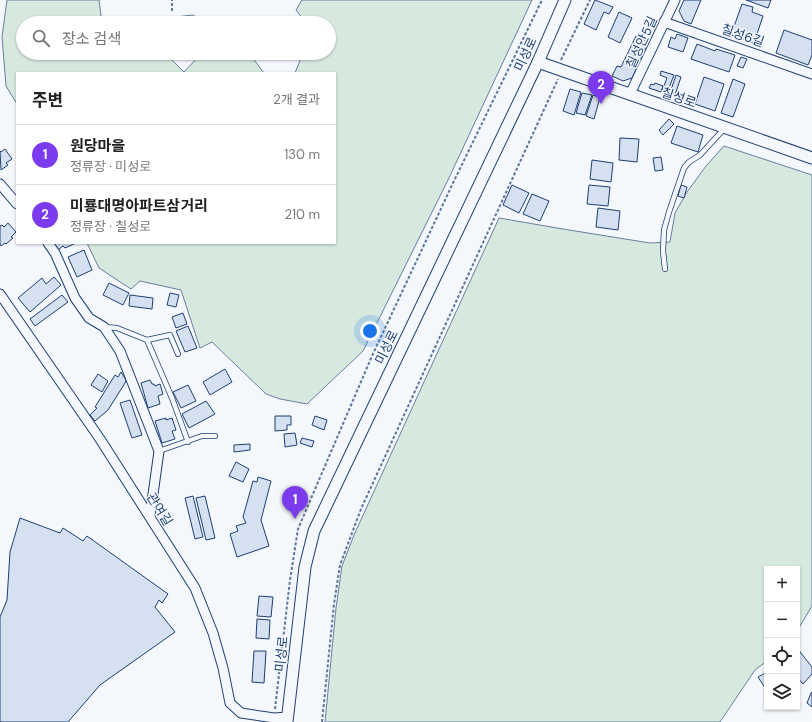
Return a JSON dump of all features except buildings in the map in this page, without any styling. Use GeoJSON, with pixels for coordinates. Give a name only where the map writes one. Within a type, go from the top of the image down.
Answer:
{"type":"FeatureCollection","features":[{"type":"Feature","properties":{"kind":"street","name":"미성로"},"geometry":{"type":"LineString","coordinates":[[288,720],[305,567],[314,531],[538,62],[566,0]]}},
{"type":"Feature","properties":{"kind":"street","name":"칠성안5길"},"geometry":{"type":"LineString","coordinates":[[630,94],[675,0]]}},
{"type":"Feature","properties":{"kind":"street","name":"칠성6길"},"geometry":{"type":"LineString","coordinates":[[664,22],[812,74]]}},
{"type":"Feature","properties":{"kind":"street","name":"칠성로"},"geometry":{"type":"LineString","coordinates":[[538,62],[812,158]]}},
{"type":"Feature","properties":{"kind":"street"},"geometry":{"type":"LineString","coordinates":[[0,184],[16,203]]}},
{"type":"Feature","properties":{"kind":"street"},"geometry":{"type":"LineString","coordinates":[[49,244],[55,253],[75,298],[89,318],[104,327],[120,351],[159,451],[150,516]]}},
{"type":"Feature","properties":{"kind":"street","name":"관여길"},"geometry":{"type":"LineString","coordinates":[[0,294],[100,439],[195,588],[213,633],[223,668],[230,703],[241,713],[288,720]]}},
{"type":"Feature","properties":{"kind":"lane"},"geometry":{"type":"LineString","coordinates":[[665,269],[663,251],[664,230],[684,168],[689,162],[700,155],[725,128]]}},
{"type":"Feature","properties":{"kind":"lane"},"geometry":{"type":"LineString","coordinates":[[104,327],[117,328],[147,340],[170,335],[178,354]]}},
{"type":"Feature","properties":{"kind":"lane"},"geometry":{"type":"LineString","coordinates":[[147,340],[172,398],[188,442]]}},
{"type":"Feature","properties":{"kind":"lane"},"geometry":{"type":"LineString","coordinates":[[159,451],[202,436],[215,436]]}},
{"type":"Feature","properties":{"kind":"path"},"geometry":{"type":"LineString","coordinates":[[172,0],[172,11]]}},
{"type":"Feature","properties":{"kind":"path"},"geometry":{"type":"LineString","coordinates":[[274,718],[290,580],[298,529],[375,348],[456,176],[542,0]]}},
{"type":"Feature","properties":{"kind":"path"},"geometry":{"type":"LineString","coordinates":[[322,722],[334,604],[340,565],[361,509],[562,71],[560,62],[590,0]]}},
{"type":"Feature","properties":{"kind":"shaded area"},"geometry":{"type":"Polygon","coordinates":[[[7,0],[99,0],[101,16],[16,16],[16,60],[172,60],[184,72],[16,72],[16,102],[6,86],[2,37],[7,0]]]}},
{"type":"Feature","properties":{"kind":"shaded area"},"geometry":{"type":"Polygon","coordinates":[[[302,0],[532,0],[448,180],[363,351],[307,404],[280,399],[266,394],[212,342],[200,348],[181,290],[140,281],[131,289],[99,268],[87,244],[336,244],[336,72],[295,72],[300,60],[336,60],[336,16],[301,16],[296,10],[302,0]]]}},
{"type":"Feature","properties":{"kind":"shaded area"},"geometry":{"type":"Polygon","coordinates":[[[195,60],[254,60],[263,72],[184,72],[195,60]]]}},
{"type":"Feature","properties":{"kind":"shaded area"},"geometry":{"type":"Polygon","coordinates":[[[724,146],[812,175],[812,606],[800,626],[800,566],[764,566],[764,663],[755,670],[720,722],[325,722],[336,608],[342,566],[354,535],[499,218],[650,243],[670,242],[675,213],[687,192],[706,166],[724,146]]]}},
{"type":"Feature","properties":{"kind":"place","name":"미룡대명아파트삼거리"},"geometry":{"type":"Point","coordinates":[601,104]}},
{"type":"Feature","properties":{"kind":"place","name":"원당마을"},"geometry":{"type":"Point","coordinates":[295,519]}}]}
